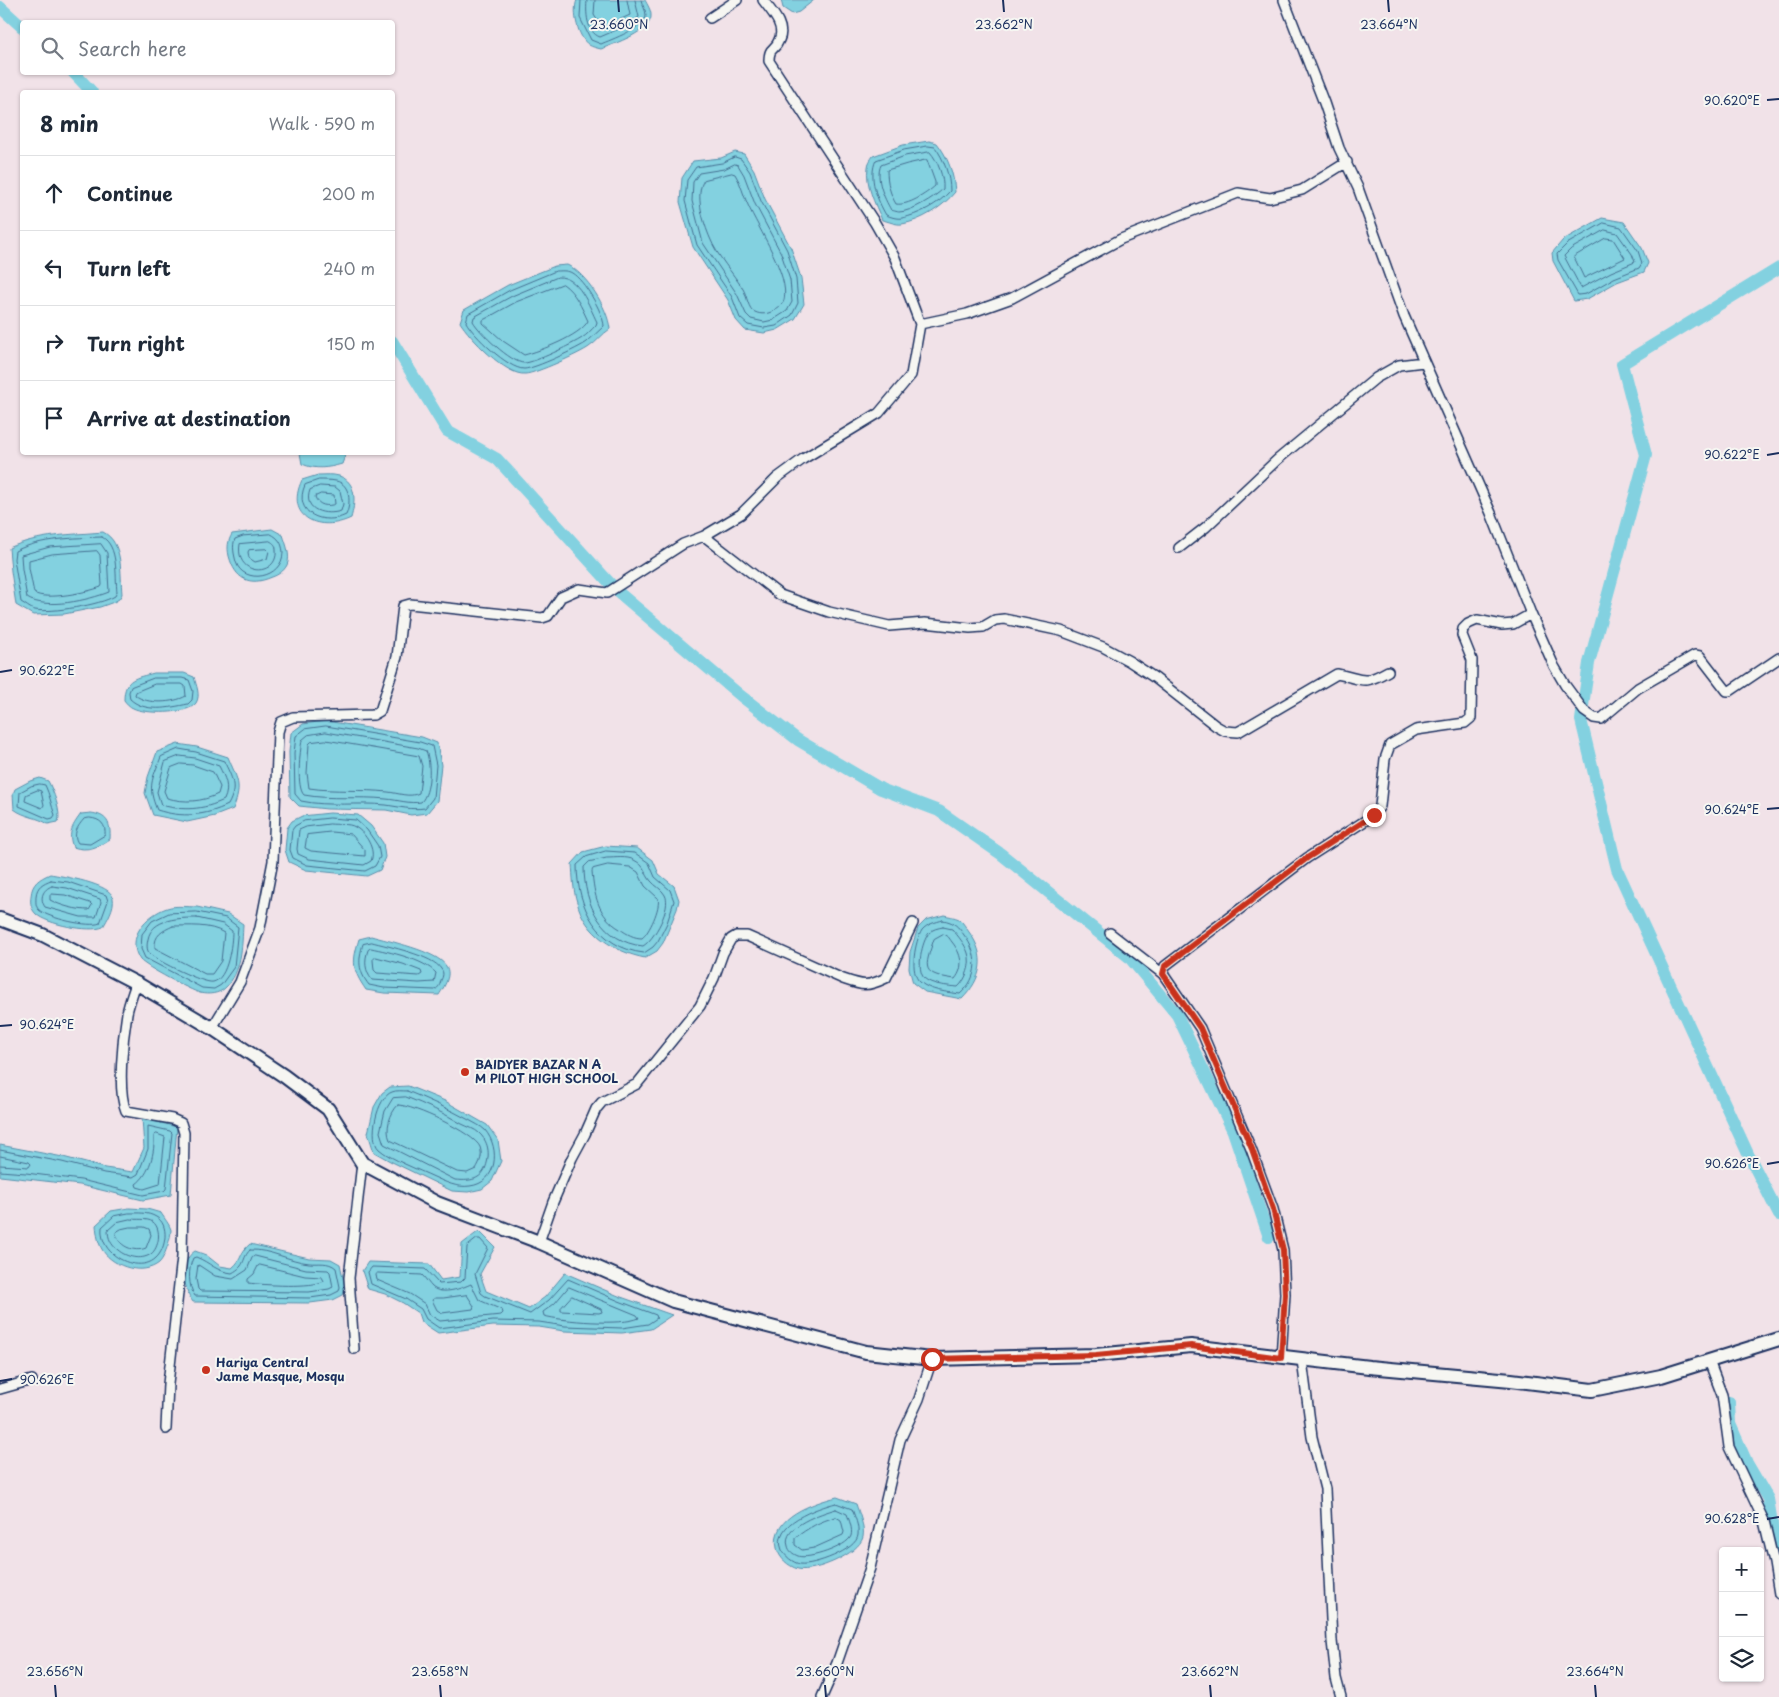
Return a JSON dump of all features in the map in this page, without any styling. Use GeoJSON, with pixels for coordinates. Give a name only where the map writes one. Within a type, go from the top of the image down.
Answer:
{"type":"FeatureCollection","features":[{"type":"Feature","properties":{"kind":"main road"},"geometry":{"type":"LineString","coordinates":[[0,919],[43,934],[136,983],[212,1028],[284,1076],[328,1109],[362,1163],[438,1203],[539,1242],[673,1301],[866,1352],[932,1359],[1096,1355],[1191,1346],[1281,1358],[1592,1390],[1661,1376],[1779,1339]]}},
{"type":"Feature","properties":{"kind":"street"},"geometry":{"type":"LineString","coordinates":[[710,18],[737,0]]}},
{"type":"Feature","properties":{"kind":"street"},"geometry":{"type":"LineString","coordinates":[[212,1028],[240,982],[260,928],[273,861],[278,732],[281,722],[293,717],[373,715],[380,711],[397,657],[403,606],[410,604],[542,618],[548,616],[561,597],[579,589],[607,593],[683,544],[704,536],[741,514],[778,478],[803,459],[879,412],[911,375],[920,324],[895,258],[875,222],[769,61],[769,52],[780,40],[781,27],[763,0]]}},
{"type":"Feature","properties":{"kind":"street"},"geometry":{"type":"LineString","coordinates":[[1284,0],[1324,103],[1339,148],[1358,188],[1404,316],[1491,513],[1554,666],[1584,711],[1594,718],[1601,719],[1638,688],[1694,655],[1700,656],[1727,690],[1730,691],[1779,658]]}},
{"type":"Feature","properties":{"kind":"street"},"geometry":{"type":"LineString","coordinates":[[920,324],[967,314],[1012,298],[1121,239],[1238,193],[1270,198],[1302,190],[1347,162]]}},
{"type":"Feature","properties":{"kind":"street"},"geometry":{"type":"LineString","coordinates":[[1178,548],[1206,527],[1277,460],[1376,378],[1399,366],[1424,362]]}},
{"type":"Feature","properties":{"kind":"street"},"geometry":{"type":"LineString","coordinates":[[704,536],[780,595],[829,612],[889,626],[925,623],[983,628],[995,620],[1004,619],[1061,631],[1103,647],[1129,661],[1155,678],[1224,731],[1238,732],[1337,674],[1350,676],[1360,681],[1372,680],[1388,671]]}},
{"type":"Feature","properties":{"kind":"street"},"geometry":{"type":"LineString","coordinates":[[1163,974],[1165,966],[1195,942],[1307,858],[1374,815],[1380,806],[1385,759],[1390,745],[1416,730],[1465,723],[1471,718],[1472,660],[1462,636],[1463,629],[1468,624],[1482,620],[1496,624],[1513,624],[1531,614]]}},
{"type":"Feature","properties":{"kind":"street"},"geometry":{"type":"LineString","coordinates":[[539,1242],[553,1202],[596,1109],[602,1102],[637,1084],[672,1042],[700,1006],[731,939],[736,936],[747,936],[843,979],[858,984],[872,985],[886,978],[913,923]]}},
{"type":"Feature","properties":{"kind":"street"},"geometry":{"type":"LineString","coordinates":[[1110,933],[1163,974],[1200,1028],[1252,1149],[1273,1209],[1283,1250],[1285,1294],[1281,1358]]}},
{"type":"Feature","properties":{"kind":"street"},"geometry":{"type":"LineString","coordinates":[[136,983],[127,1012],[121,1087],[122,1101],[126,1111],[181,1122],[184,1133],[182,1257],[168,1384],[166,1429]]}},
{"type":"Feature","properties":{"kind":"street"},"geometry":{"type":"LineString","coordinates":[[354,1349],[348,1278],[362,1163]]}},
{"type":"Feature","properties":{"kind":"street"},"geometry":{"type":"LineString","coordinates":[[822,1697],[837,1664],[870,1568],[900,1440],[919,1399],[932,1359]]}},
{"type":"Feature","properties":{"kind":"street"},"geometry":{"type":"LineString","coordinates":[[1302,1360],[1312,1437],[1325,1490],[1332,1641],[1336,1678],[1341,1697]]}},
{"type":"Feature","properties":{"kind":"street"},"geometry":{"type":"LineString","coordinates":[[1709,1361],[1722,1395],[1729,1447],[1764,1521],[1779,1594]]}},
{"type":"Feature","properties":{"kind":"street"},"geometry":{"type":"LineString","coordinates":[[0,1389],[32,1380]]}},
{"type":"Feature","properties":{"kind":"water"},"geometry":{"type":"Polygon","coordinates":[[[577,0],[645,0],[651,13],[650,21],[631,36],[601,49],[585,42],[579,31],[575,11],[577,0]]]}},
{"type":"Feature","properties":{"kind":"water"},"geometry":{"type":"Polygon","coordinates":[[[781,0],[814,0],[799,12],[792,14],[783,8],[781,0]]]}},
{"type":"Feature","properties":{"kind":"water"},"geometry":{"type":"Polygon","coordinates":[[[929,141],[937,143],[944,154],[952,172],[955,192],[938,208],[917,220],[900,224],[882,220],[871,194],[867,174],[868,166],[873,156],[903,145],[929,141]]]}},
{"type":"Feature","properties":{"kind":"water"},"geometry":{"type":"Polygon","coordinates":[[[735,152],[744,154],[754,170],[765,199],[791,248],[801,278],[804,304],[795,319],[777,330],[764,333],[745,330],[736,320],[728,300],[693,247],[680,202],[682,178],[693,161],[721,158],[735,152]]]}},
{"type":"Feature","properties":{"kind":"water"},"geometry":{"type":"Polygon","coordinates":[[[1602,218],[1624,222],[1642,248],[1648,263],[1644,272],[1617,282],[1587,299],[1574,301],[1553,261],[1552,253],[1563,240],[1602,218]]]}},
{"type":"Feature","properties":{"kind":"water"},"geometry":{"type":"Polygon","coordinates":[[[567,265],[581,275],[595,292],[605,311],[610,329],[584,350],[538,371],[525,374],[517,373],[508,369],[489,354],[471,337],[460,322],[464,310],[508,285],[555,266],[567,265]]]}},
{"type":"Feature","properties":{"kind":"water"},"geometry":{"type":"Polygon","coordinates":[[[300,455],[345,455],[342,464],[332,467],[312,467],[302,464],[300,455]]]}},
{"type":"Feature","properties":{"kind":"water"},"geometry":{"type":"Polygon","coordinates":[[[318,475],[337,475],[349,483],[354,494],[351,518],[328,524],[317,523],[301,513],[298,504],[298,493],[302,480],[318,475]]]}},
{"type":"Feature","properties":{"kind":"water"},"geometry":{"type":"Polygon","coordinates":[[[272,529],[283,535],[287,546],[287,565],[279,574],[264,580],[250,581],[244,579],[235,570],[229,556],[228,544],[232,534],[272,529]]]}},
{"type":"Feature","properties":{"kind":"water"},"geometry":{"type":"Polygon","coordinates":[[[103,532],[115,543],[120,559],[122,594],[119,599],[100,607],[64,614],[33,615],[16,605],[9,548],[20,543],[43,538],[103,532]]]}},
{"type":"Feature","properties":{"kind":"water"},"geometry":{"type":"Polygon","coordinates":[[[154,673],[184,673],[194,677],[198,693],[196,703],[184,710],[166,712],[139,710],[127,704],[124,700],[126,687],[129,683],[137,678],[154,673]]]}},
{"type":"Feature","properties":{"kind":"water"},"geometry":{"type":"Polygon","coordinates":[[[326,721],[422,737],[437,743],[441,765],[437,801],[427,813],[411,815],[386,810],[327,809],[299,806],[290,797],[289,752],[291,733],[303,724],[326,721]]]}},
{"type":"Feature","properties":{"kind":"water"},"geometry":{"type":"Polygon","coordinates":[[[178,744],[197,747],[228,757],[238,782],[238,794],[233,809],[215,816],[187,822],[153,815],[145,793],[148,777],[157,752],[178,744]]]}},
{"type":"Feature","properties":{"kind":"water"},"geometry":{"type":"Polygon","coordinates":[[[40,778],[48,781],[52,790],[58,807],[58,822],[48,824],[14,809],[13,794],[15,789],[40,778]]]}},
{"type":"Feature","properties":{"kind":"water"},"geometry":{"type":"Polygon","coordinates":[[[91,813],[101,816],[107,821],[110,828],[110,839],[93,848],[73,847],[71,833],[73,826],[81,814],[91,813]]]}},
{"type":"Feature","properties":{"kind":"water"},"geometry":{"type":"Polygon","coordinates":[[[330,813],[358,815],[371,826],[383,843],[385,857],[380,870],[367,876],[306,870],[289,862],[285,850],[287,828],[292,821],[302,816],[330,813]]]}},
{"type":"Feature","properties":{"kind":"water"},"geometry":{"type":"Polygon","coordinates":[[[606,846],[637,848],[653,860],[659,874],[674,886],[679,900],[663,943],[657,951],[645,958],[623,951],[603,940],[587,923],[577,902],[572,864],[583,852],[606,846]]]}},
{"type":"Feature","properties":{"kind":"water"},"geometry":{"type":"Polygon","coordinates":[[[50,874],[86,881],[110,893],[113,898],[113,905],[103,927],[88,929],[68,926],[41,918],[36,914],[31,903],[33,888],[39,880],[50,874]]]}},
{"type":"Feature","properties":{"kind":"water"},"geometry":{"type":"Polygon","coordinates":[[[171,907],[197,907],[228,914],[243,924],[240,958],[235,974],[225,988],[213,994],[200,993],[168,978],[140,960],[136,952],[136,936],[140,928],[152,916],[159,911],[171,907]]]}},
{"type":"Feature","properties":{"kind":"water"},"geometry":{"type":"Polygon","coordinates":[[[944,915],[960,920],[975,941],[980,958],[978,975],[962,999],[925,992],[913,983],[909,968],[910,952],[918,928],[926,920],[944,915]]]}},
{"type":"Feature","properties":{"kind":"water"},"geometry":{"type":"Polygon","coordinates":[[[371,936],[412,947],[441,961],[446,966],[448,973],[447,981],[439,995],[384,993],[366,990],[358,977],[354,960],[359,939],[371,936]]]}},
{"type":"Feature","properties":{"kind":"water"},"geometry":{"type":"Polygon","coordinates":[[[408,1086],[445,1101],[487,1125],[498,1140],[501,1161],[492,1181],[482,1189],[468,1192],[452,1191],[374,1152],[368,1133],[374,1107],[382,1093],[390,1087],[408,1086]]]}},
{"type":"Feature","properties":{"kind":"water"},"geometry":{"type":"Polygon","coordinates":[[[142,1118],[177,1127],[171,1195],[143,1200],[80,1185],[0,1176],[0,1145],[63,1157],[105,1168],[133,1172],[144,1148],[142,1118]]]}},
{"type":"Feature","properties":{"kind":"water"},"geometry":{"type":"Polygon","coordinates":[[[129,1208],[147,1209],[161,1213],[170,1228],[170,1238],[163,1257],[159,1263],[152,1267],[137,1269],[121,1265],[108,1257],[100,1245],[96,1225],[111,1211],[129,1208]]]}},
{"type":"Feature","properties":{"kind":"water"},"geometry":{"type":"Polygon","coordinates":[[[479,1231],[495,1247],[480,1274],[486,1291],[529,1309],[545,1297],[565,1273],[621,1297],[672,1315],[651,1329],[622,1333],[493,1326],[438,1333],[421,1322],[418,1313],[403,1303],[385,1294],[368,1289],[362,1271],[368,1262],[429,1264],[441,1280],[460,1277],[462,1244],[479,1231]]]}},
{"type":"Feature","properties":{"kind":"water"},"geometry":{"type":"Polygon","coordinates":[[[250,1244],[309,1258],[331,1259],[340,1264],[345,1287],[343,1295],[333,1300],[310,1303],[193,1302],[187,1290],[184,1275],[190,1255],[195,1251],[206,1255],[220,1266],[232,1268],[250,1244]]]}},
{"type":"Feature","properties":{"kind":"water"},"geometry":{"type":"Polygon","coordinates":[[[837,1497],[856,1504],[863,1529],[863,1537],[860,1543],[845,1556],[825,1565],[798,1569],[787,1564],[777,1548],[777,1537],[780,1528],[795,1513],[817,1503],[837,1497]]]}},
{"type":"Feature","properties":{"kind":"waterway"},"geometry":{"type":"LineString","coordinates":[[0,7],[20,25]]}},
{"type":"Feature","properties":{"kind":"waterway"},"geometry":{"type":"LineString","coordinates":[[76,75],[90,90]]}},
{"type":"Feature","properties":{"kind":"waterway"},"geometry":{"type":"LineString","coordinates":[[1779,268],[1622,364],[1646,455],[1589,663],[1581,720],[1617,869],[1749,1156],[1779,1215]]}},
{"type":"Feature","properties":{"kind":"waterway"},"geometry":{"type":"LineString","coordinates":[[395,346],[447,431],[497,459],[617,591],[741,696],[798,740],[881,789],[939,811],[1001,854],[1129,957],[1177,1015],[1233,1131],[1269,1237]]}},
{"type":"Feature","properties":{"kind":"waterway"},"geometry":{"type":"LineString","coordinates":[[1729,1402],[1730,1424],[1747,1463],[1768,1499],[1778,1571]]}},
{"type":"Feature","properties":{"kind":"place","name":"BAIDYER BAZAR N A M PILOT HIGH SCHOOL"},"geometry":{"type":"Point","coordinates":[465,1072]}},
{"type":"Feature","properties":{"kind":"place","name":"Hariya Central Jame Masque, Mosqu"},"geometry":{"type":"Point","coordinates":[206,1370]}},
{"type":"Feature","properties":{"kind":"route"},"geometry":{"type":"LineString","coordinates":[[932,1359],[1096,1355],[1191,1346],[1281,1358],[1285,1294],[1283,1250],[1273,1209],[1252,1149],[1200,1028],[1163,974],[1165,966],[1172,960],[1307,858],[1374,815]]}}]}
